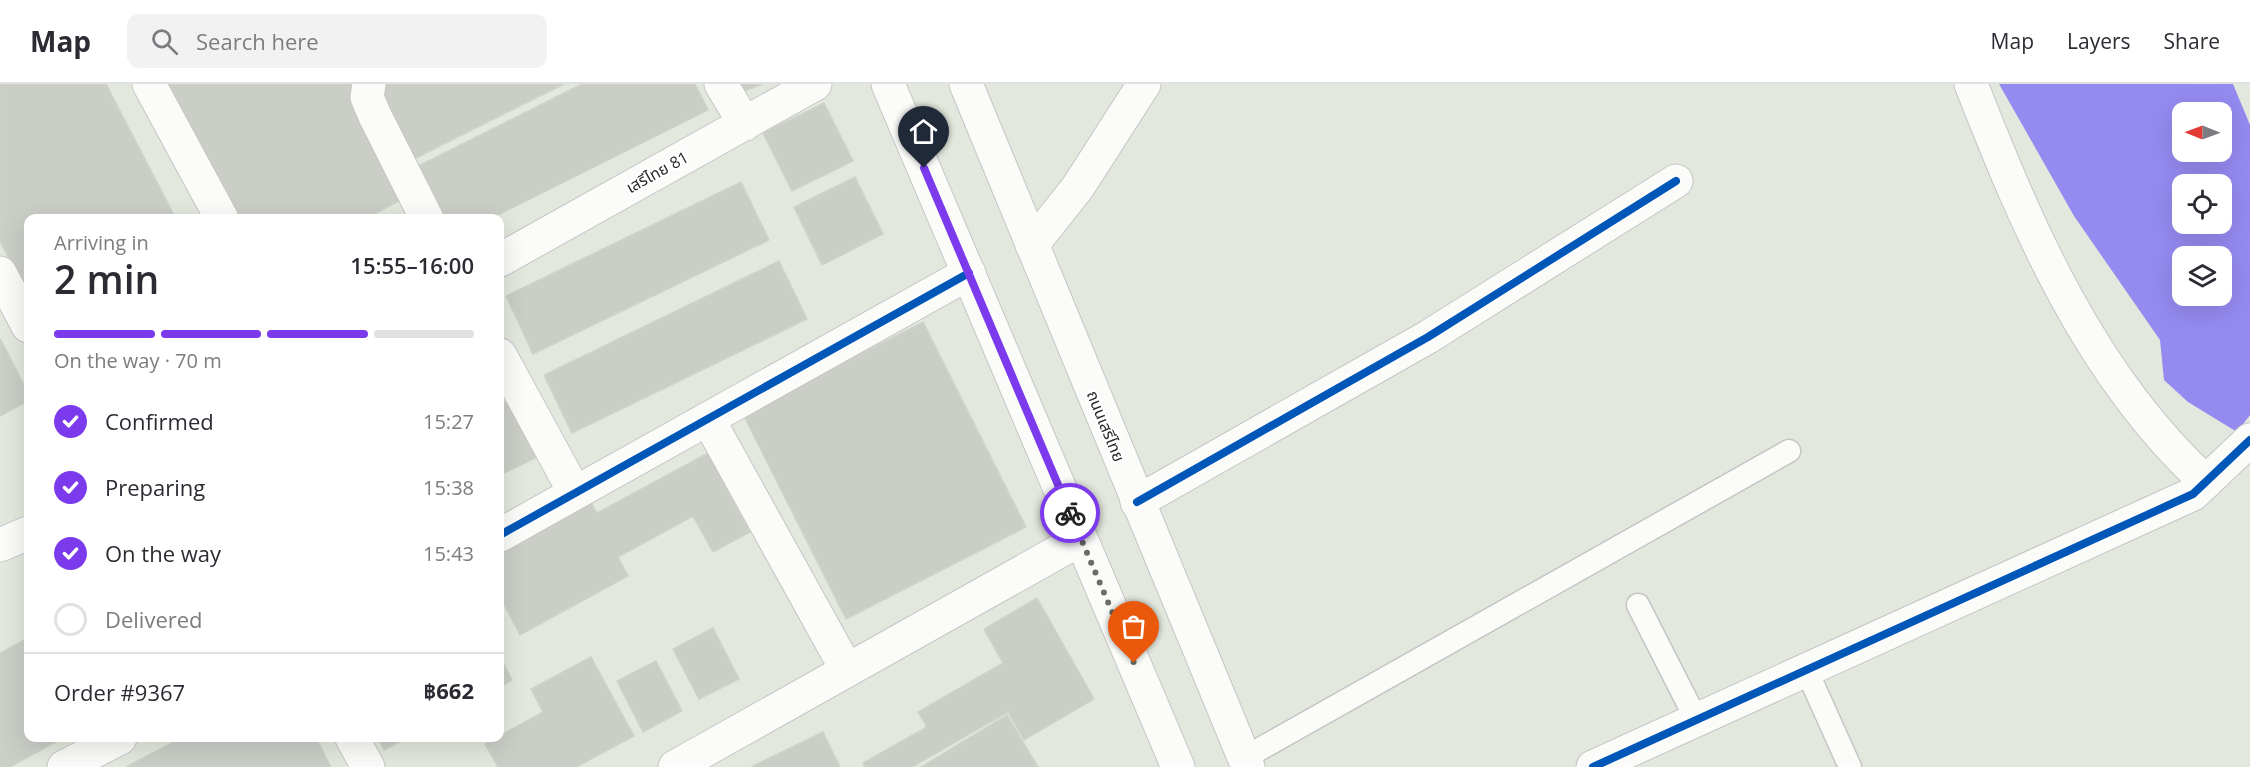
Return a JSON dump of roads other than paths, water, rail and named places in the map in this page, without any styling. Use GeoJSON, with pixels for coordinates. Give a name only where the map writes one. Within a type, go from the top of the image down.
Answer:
{"type":"FeatureCollection","features":[{"type":"Feature","properties":{"kind":"street"},"geometry":{"type":"LineString","coordinates":[[149,84],[219,214]]}},
{"type":"Feature","properties":{"kind":"street"},"geometry":{"type":"LineString","coordinates":[[369,84],[367,96],[375,116],[424,214]]}},
{"type":"Feature","properties":{"kind":"street"},"geometry":{"type":"LineString","coordinates":[[722,84],[745,124]]}},
{"type":"Feature","properties":{"kind":"street","name":"เสรีไทย 81"},"geometry":{"type":"LineString","coordinates":[[504,258],[815,84]]}},
{"type":"Feature","properties":{"kind":"street"},"geometry":{"type":"LineString","coordinates":[[888,84],[1178,767]]}},
{"type":"Feature","properties":{"kind":"street","name":"ถนนเสรีไทย"},"geometry":{"type":"LineString","coordinates":[[966,84],[1246,762]]}},
{"type":"Feature","properties":{"kind":"street"},"geometry":{"type":"LineString","coordinates":[[1032,245],[1078,187],[1144,84]]}},
{"type":"Feature","properties":{"kind":"street"},"geometry":{"type":"LineString","coordinates":[[1971,84],[2016,200],[2093,345],[2141,414],[2176,455],[2210,477]]}},
{"type":"Feature","properties":{"kind":"street"},"geometry":{"type":"LineString","coordinates":[[1137,502],[1428,337],[1676,181]]}},
{"type":"Feature","properties":{"kind":"street"},"geometry":{"type":"LineString","coordinates":[[0,273],[24,318]]}},
{"type":"Feature","properties":{"kind":"street"},"geometry":{"type":"LineString","coordinates":[[504,533],[969,273]]}},
{"type":"Feature","properties":{"kind":"street"},"geometry":{"type":"LineString","coordinates":[[504,362],[575,494]]}},
{"type":"Feature","properties":{"kind":"street"},"geometry":{"type":"LineString","coordinates":[[708,419],[847,670]]}},
{"type":"Feature","properties":{"kind":"street"},"geometry":{"type":"LineString","coordinates":[[1593,767],[2193,494],[2250,440]]}},
{"type":"Feature","properties":{"kind":"street"},"geometry":{"type":"LineString","coordinates":[[0,545],[24,535]]}},
{"type":"Feature","properties":{"kind":"street"},"geometry":{"type":"LineString","coordinates":[[675,767],[1081,538]]}},
{"type":"Feature","properties":{"kind":"street"},"geometry":{"type":"LineString","coordinates":[[64,767],[112,742]]}},
{"type":"Feature","properties":{"kind":"street"},"geometry":{"type":"LineString","coordinates":[[354,742],[368,767]]}},
{"type":"Feature","properties":{"kind":"lane"},"geometry":{"type":"LineString","coordinates":[[1246,762],[1789,451]]}},
{"type":"Feature","properties":{"kind":"lane"},"geometry":{"type":"LineString","coordinates":[[1638,605],[1696,719]]}},
{"type":"Feature","properties":{"kind":"lane"},"geometry":{"type":"LineString","coordinates":[[1806,669],[1850,767]]}}]}
